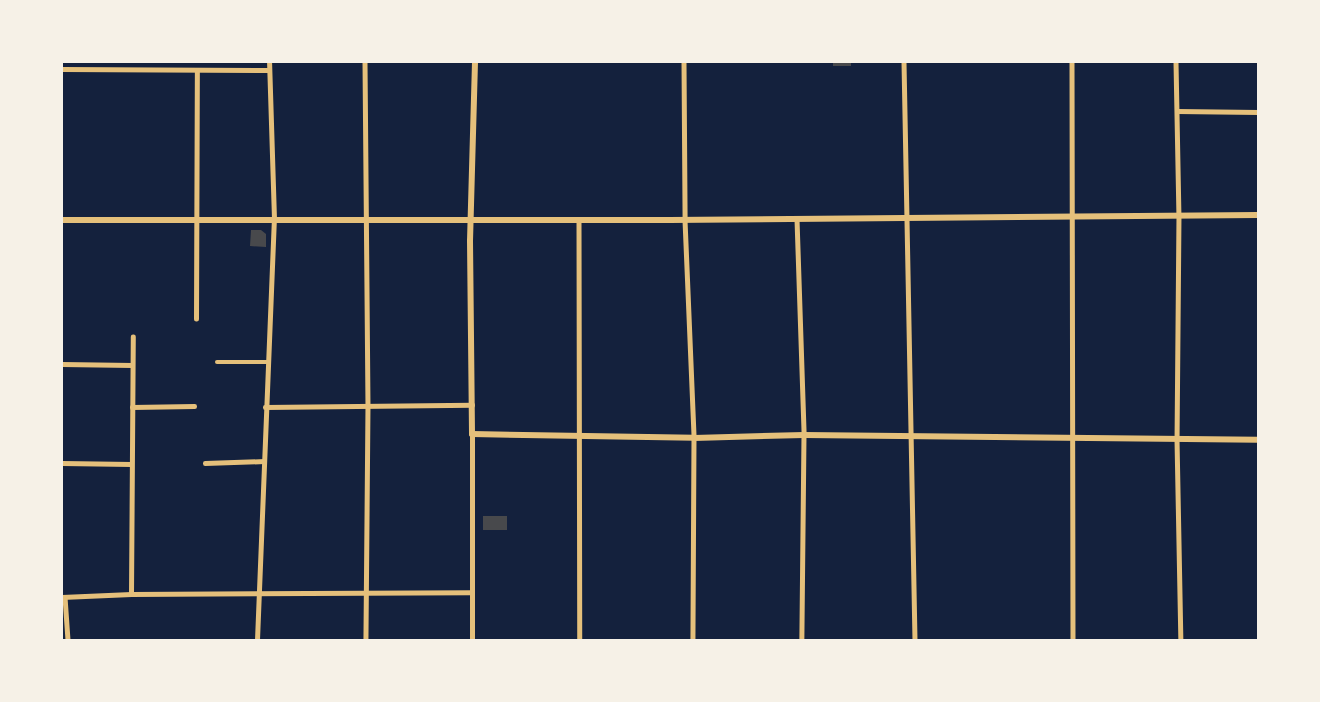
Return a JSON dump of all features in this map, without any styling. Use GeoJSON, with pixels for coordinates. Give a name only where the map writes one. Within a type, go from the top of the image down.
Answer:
{"type":"FeatureCollection","features":[{"type":"Feature","properties":{"kind":"street"},"geometry":{"type":"LineString","coordinates":[[257,640],[257,592],[273,219],[269,62]]}},
{"type":"Feature","properties":{"kind":"street"},"geometry":{"type":"LineString","coordinates":[[365,62],[368,405],[366,640]]}},
{"type":"Feature","properties":{"kind":"street"},"geometry":{"type":"LineString","coordinates":[[472,640],[471,218],[475,62]]}},
{"type":"Feature","properties":{"kind":"street"},"geometry":{"type":"LineString","coordinates":[[684,62],[686,219],[694,438],[693,640]]}},
{"type":"Feature","properties":{"kind":"street"},"geometry":{"type":"LineString","coordinates":[[904,62],[915,640]]}},
{"type":"Feature","properties":{"kind":"street"},"geometry":{"type":"LineString","coordinates":[[1071,62],[1073,640]]}},
{"type":"Feature","properties":{"kind":"street"},"geometry":{"type":"LineString","coordinates":[[1176,62],[1179,215],[1177,440],[1181,640]]}},
{"type":"Feature","properties":{"kind":"street"},"geometry":{"type":"LineString","coordinates":[[62,69],[269,70]]}},
{"type":"Feature","properties":{"kind":"street"},"geometry":{"type":"LineString","coordinates":[[196,319],[197,70]]}},
{"type":"Feature","properties":{"kind":"street"},"geometry":{"type":"LineString","coordinates":[[1177,111],[1258,111]]}},
{"type":"Feature","properties":{"kind":"street"},"geometry":{"type":"LineString","coordinates":[[62,220],[797,219],[906,216],[1258,215]]}},
{"type":"Feature","properties":{"kind":"street"},"geometry":{"type":"LineString","coordinates":[[579,219],[580,640]]}},
{"type":"Feature","properties":{"kind":"street"},"geometry":{"type":"LineString","coordinates":[[797,219],[804,435],[802,640]]}},
{"type":"Feature","properties":{"kind":"street"},"geometry":{"type":"LineString","coordinates":[[131,594],[134,337]]}},
{"type":"Feature","properties":{"kind":"street"},"geometry":{"type":"LineString","coordinates":[[217,362],[267,362]]}},
{"type":"Feature","properties":{"kind":"street"},"geometry":{"type":"LineString","coordinates":[[62,364],[132,365]]}},
{"type":"Feature","properties":{"kind":"street"},"geometry":{"type":"LineString","coordinates":[[266,407],[472,405]]}},
{"type":"Feature","properties":{"kind":"street"},"geometry":{"type":"LineString","coordinates":[[132,407],[194,406]]}},
{"type":"Feature","properties":{"kind":"street"},"geometry":{"type":"LineString","coordinates":[[472,434],[694,438],[804,435],[1258,440]]}},
{"type":"Feature","properties":{"kind":"street"},"geometry":{"type":"LineString","coordinates":[[205,463],[264,461]]}},
{"type":"Feature","properties":{"kind":"street"},"geometry":{"type":"LineString","coordinates":[[62,463],[131,464]]}},
{"type":"Feature","properties":{"kind":"street"},"geometry":{"type":"LineString","coordinates":[[68,640],[63,597],[257,592],[471,592]]}},
{"type":"Feature","properties":{"kind":"building"},"geometry":{"type":"Polygon","coordinates":[[[833,62],[851,62],[851,66],[833,66],[833,62]]]}},
{"type":"Feature","properties":{"kind":"building"},"geometry":{"type":"Polygon","coordinates":[[[251,230],[261,230],[266,234],[266,247],[250,246],[251,230]]]}},
{"type":"Feature","properties":{"kind":"building"},"geometry":{"type":"Polygon","coordinates":[[[483,516],[507,516],[507,530],[483,530],[483,516]]]}}]}
